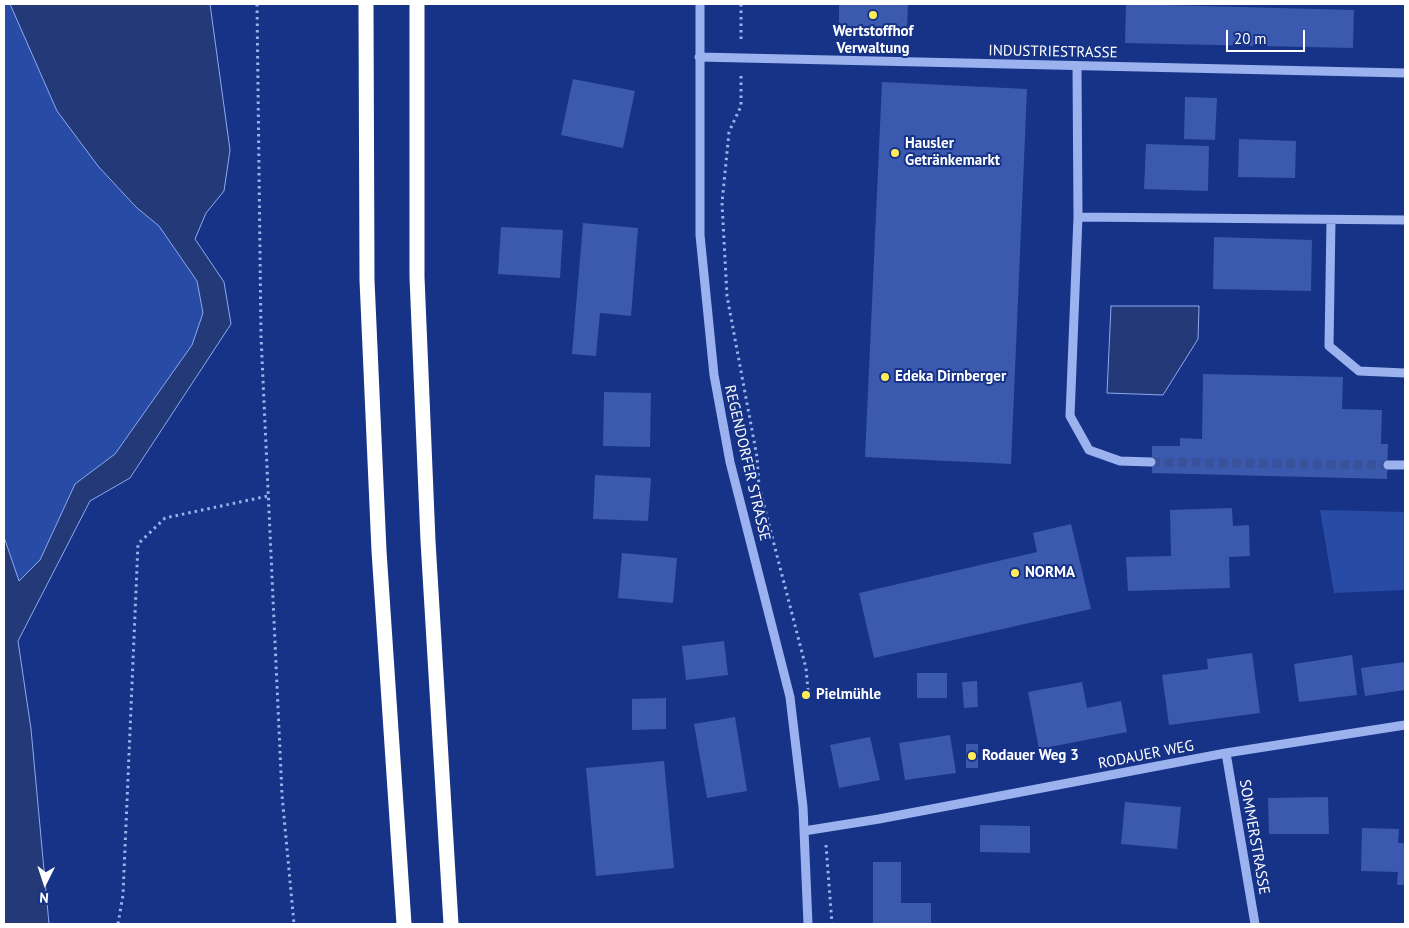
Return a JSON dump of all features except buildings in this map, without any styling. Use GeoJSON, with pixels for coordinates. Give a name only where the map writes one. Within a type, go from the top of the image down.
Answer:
{"type":"FeatureCollection","features":[{"type":"Feature","properties":{"kind":"highway"},"geometry":{"type":"LineString","coordinates":[[366,4],[366,280],[379,551],[404,924]]}},
{"type":"Feature","properties":{"kind":"highway"},"geometry":{"type":"LineString","coordinates":[[417,4],[417,277],[428,541],[451,924]]}},
{"type":"Feature","properties":{"kind":"street","name":"REGENDORFER STRASSE"},"geometry":{"type":"LineString","coordinates":[[700,4],[700,235],[714,375],[730,462],[790,697],[804,831],[808,924]]}},
{"type":"Feature","properties":{"kind":"street","name":"INDUSTRIESTRASSE"},"geometry":{"type":"LineString","coordinates":[[700,57],[1405,73]]}},
{"type":"Feature","properties":{"kind":"street"},"geometry":{"type":"LineString","coordinates":[[1077,67],[1078,217],[1070,416],[1089,450],[1120,461],[1152,462]]}},
{"type":"Feature","properties":{"kind":"street"},"geometry":{"type":"LineString","coordinates":[[1078,217],[1405,220]]}},
{"type":"Feature","properties":{"kind":"street"},"geometry":{"type":"LineString","coordinates":[[1331,220],[1328,346],[1359,371],[1405,372]]}},
{"type":"Feature","properties":{"kind":"street"},"geometry":{"type":"LineString","coordinates":[[1388,465],[1405,465]]}},
{"type":"Feature","properties":{"kind":"street","name":"RODAUER WEG"},"geometry":{"type":"LineString","coordinates":[[804,831],[1226,754],[1405,725]]}},
{"type":"Feature","properties":{"kind":"street","name":"SOMMERSTRASSE"},"geometry":{"type":"LineString","coordinates":[[1226,754],[1255,924]]}},
{"type":"Feature","properties":{"kind":"path"},"geometry":{"type":"LineString","coordinates":[[257,4],[261,326],[282,795],[294,924]]}},
{"type":"Feature","properties":{"kind":"path"},"geometry":{"type":"LineString","coordinates":[[741,4],[740,106],[729,132],[722,204],[727,296],[758,457],[759,486],[806,668],[809,694]]}},
{"type":"Feature","properties":{"kind":"path"},"geometry":{"type":"LineString","coordinates":[[118,924],[123,895],[138,544],[165,518],[268,496]]}},
{"type":"Feature","properties":{"kind":"path"},"geometry":{"type":"LineString","coordinates":[[824,828],[832,924]]}},
{"type":"Feature","properties":{"kind":"shaded area"},"geometry":{"type":"Polygon","coordinates":[[[4,4],[10,4],[57,111],[136,207],[159,226],[197,281],[203,313],[192,345],[115,454],[75,484],[40,560],[19,581],[4,537],[4,4]]]}},
{"type":"Feature","properties":{"kind":"shaded area"},"geometry":{"type":"Polygon","coordinates":[[[10,4],[210,4],[230,150],[224,191],[206,213],[195,239],[224,282],[231,324],[130,478],[90,501],[18,641],[31,729],[49,924],[4,924],[4,537],[19,581],[40,560],[75,484],[115,454],[192,345],[203,313],[197,281],[159,226],[136,207],[98,166],[57,111],[10,4]]]}},
{"type":"Feature","properties":{"kind":"shaded area"},"geometry":{"type":"Polygon","coordinates":[[[1111,306],[1199,306],[1198,339],[1163,395],[1107,393],[1111,306]]]}},
{"type":"Feature","properties":{"kind":"shaded area"},"geometry":{"type":"Polygon","coordinates":[[[1320,510],[1405,512],[1405,590],[1334,593],[1320,510]]]}},
{"type":"Feature","properties":{"kind":"tunnel"},"geometry":{"type":"LineString","coordinates":[[1151,462],[1388,465]]}},
{"type":"Feature","properties":{"kind":"place","name":"Wertstoffhof Verwaltung"},"geometry":{"type":"Point","coordinates":[873,15]}},
{"type":"Feature","properties":{"kind":"place","name":"Hausler Getränkemarkt"},"geometry":{"type":"Point","coordinates":[895,153]}},
{"type":"Feature","properties":{"kind":"place","name":"Edeka Dirnberger"},"geometry":{"type":"Point","coordinates":[885,377]}},
{"type":"Feature","properties":{"kind":"place","name":"NORMA"},"geometry":{"type":"Point","coordinates":[1015,573]}},
{"type":"Feature","properties":{"kind":"place","name":"Pielmühle"},"geometry":{"type":"Point","coordinates":[806,695]}},
{"type":"Feature","properties":{"kind":"place","name":"Rodauer Weg 3"},"geometry":{"type":"Point","coordinates":[972,756]}}]}
